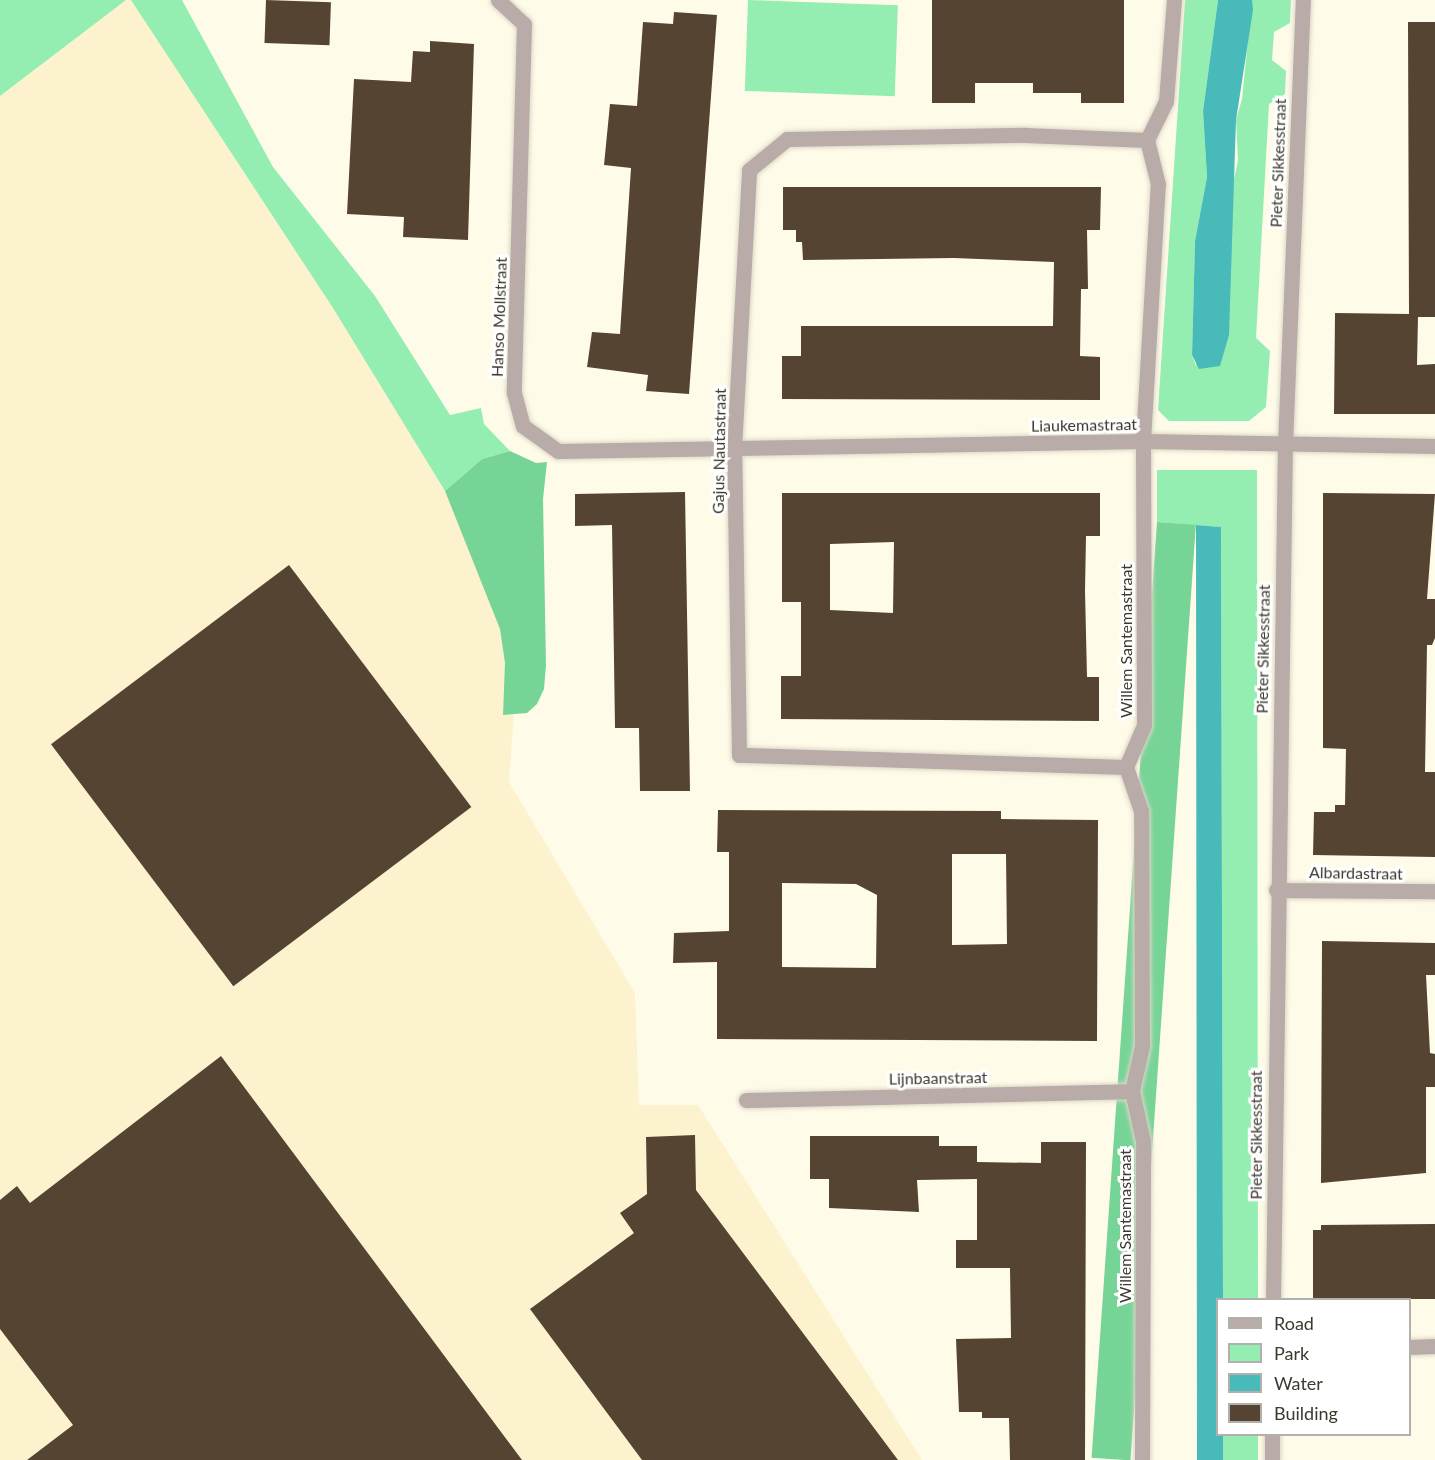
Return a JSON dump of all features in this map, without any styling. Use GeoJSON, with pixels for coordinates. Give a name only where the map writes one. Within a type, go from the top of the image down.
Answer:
{"type":"FeatureCollection","features":[{"type":"Feature","properties":{"kind":"street","name":"Hanso Mollstraat"},"geometry":{"type":"LineString","coordinates":[[498,0],[524,24],[514,393],[523,426],[558,451],[734,449]]}},
{"type":"Feature","properties":{"kind":"street"},"geometry":{"type":"LineString","coordinates":[[1147,140],[1166,101],[1174,0]]}},
{"type":"Feature","properties":{"kind":"street","name":"Pieter Sikkesstraat"},"geometry":{"type":"LineString","coordinates":[[1273,1298],[1276,890],[1285,445],[1303,0]]}},
{"type":"Feature","properties":{"kind":"street","name":"Gajus Nautastraat"},"geometry":{"type":"LineString","coordinates":[[1126,767],[739,755],[734,449],[749,170],[787,139],[1025,135],[1147,140]]}},
{"type":"Feature","properties":{"kind":"street","name":"Willem Santemastraat"},"geometry":{"type":"LineString","coordinates":[[1142,1460],[1143,1141],[1132,1091],[1142,1046],[1141,811],[1126,767],[1144,725],[1143,441],[1158,184],[1147,140]]}},
{"type":"Feature","properties":{"kind":"street","name":"Liaukemastraat"},"geometry":{"type":"LineString","coordinates":[[734,449],[1143,441],[1435,446]]}},
{"type":"Feature","properties":{"kind":"street","name":"Albardastraat"},"geometry":{"type":"LineString","coordinates":[[1276,890],[1435,891]]}},
{"type":"Feature","properties":{"kind":"street","name":"Lijnbaanstraat"},"geometry":{"type":"LineString","coordinates":[[746,1101],[1132,1091]]}},
{"type":"Feature","properties":{"kind":"street"},"geometry":{"type":"LineString","coordinates":[[1411,1347],[1435,1346]]}},
{"type":"Feature","properties":{"kind":"street"},"geometry":{"type":"LineString","coordinates":[[1272,1436],[1272,1460]]}},
{"type":"Feature","properties":{"kind":"shaded area"},"geometry":{"type":"Polygon","coordinates":[[[120,0],[147,0],[446,458],[517,675],[509,782],[635,993],[639,1105],[698,1105],[922,1460],[0,1460],[0,91],[120,0]]]}},
{"type":"Feature","properties":{"kind":"green space"},"geometry":{"type":"Polygon","coordinates":[[[0,0],[126,0],[0,96],[0,0]]]}},
{"type":"Feature","properties":{"kind":"green space"},"geometry":{"type":"Polygon","coordinates":[[[131,0],[182,0],[273,167],[375,296],[450,415],[481,408],[484,424],[510,451],[482,459],[445,491],[333,308],[131,0]]]}},
{"type":"Feature","properties":{"kind":"green space"},"geometry":{"type":"Polygon","coordinates":[[[748,0],[898,5],[895,96],[745,91],[748,0]]]}},
{"type":"Feature","properties":{"kind":"green space"},"geometry":{"type":"Polygon","coordinates":[[[1185,0],[1218,0],[1203,111],[1207,177],[1195,241],[1192,355],[1196,366],[1238,160],[1236,120],[1242,99],[1252,0],[1291,0],[1290,23],[1274,32],[1272,60],[1286,71],[1285,94],[1269,104],[1256,338],[1270,351],[1266,407],[1249,421],[1169,421],[1158,410],[1185,0]]]}},
{"type":"Feature","properties":{"kind":"green space"},"geometry":{"type":"Polygon","coordinates":[[[510,451],[536,463],[547,462],[543,499],[546,665],[544,689],[537,704],[527,713],[503,715],[505,663],[500,629],[445,491],[482,459],[510,451]]]}},
{"type":"Feature","properties":{"kind":"green space"},"geometry":{"type":"Polygon","coordinates":[[[1157,470],[1257,470],[1258,1298],[1223,1298],[1221,527],[1157,522],[1157,470]]]}},
{"type":"Feature","properties":{"kind":"green space"},"geometry":{"type":"Polygon","coordinates":[[[1157,522],[1196,525],[1131,1460],[1092,1458],[1157,522]]]}},
{"type":"Feature","properties":{"kind":"green space"},"geometry":{"type":"Polygon","coordinates":[[[1223,1436],[1258,1436],[1258,1460],[1223,1460],[1223,1436]]]}},
{"type":"Feature","properties":{"kind":"water"},"geometry":{"type":"Polygon","coordinates":[[[1218,0],[1252,0],[1253,10],[1236,120],[1229,335],[1220,366],[1199,369],[1192,355],[1195,241],[1207,177],[1203,111],[1218,0]]]}},
{"type":"Feature","properties":{"kind":"water"},"geometry":{"type":"Polygon","coordinates":[[[1196,525],[1221,527],[1223,1298],[1216,1298],[1216,1436],[1223,1436],[1223,1460],[1197,1460],[1196,525]]]}},
{"type":"Feature","properties":{"kind":"building"},"geometry":{"type":"Polygon","coordinates":[[[266,0],[331,2],[329,45],[264,43],[266,0]]]}},
{"type":"Feature","properties":{"kind":"building"},"geometry":{"type":"Polygon","coordinates":[[[932,0],[1124,0],[1124,103],[1081,103],[1081,93],[1033,93],[1033,83],[975,83],[975,103],[932,103],[932,0]]]}},
{"type":"Feature","properties":{"kind":"building"},"geometry":{"type":"Polygon","coordinates":[[[674,12],[717,15],[689,394],[646,391],[648,375],[587,367],[592,332],[620,334],[631,168],[604,165],[610,104],[637,106],[643,22],[673,24],[674,12]]]}},
{"type":"Feature","properties":{"kind":"building"},"geometry":{"type":"Polygon","coordinates":[[[1408,22],[1435,22],[1435,317],[1418,317],[1417,365],[1435,364],[1435,414],[1334,414],[1335,313],[1409,314],[1408,22]]]}},
{"type":"Feature","properties":{"kind":"building"},"geometry":{"type":"Polygon","coordinates":[[[430,41],[474,44],[468,240],[403,237],[404,217],[347,214],[354,79],[411,82],[413,51],[430,52],[430,41]]]}},
{"type":"Feature","properties":{"kind":"building"},"geometry":{"type":"Polygon","coordinates":[[[783,187],[1101,187],[1100,230],[1087,230],[1088,289],[1081,289],[1080,356],[1100,357],[1100,400],[782,399],[782,356],[801,356],[801,326],[1053,326],[1054,262],[954,258],[803,260],[802,242],[796,242],[796,230],[783,230],[783,187]]]}},
{"type":"Feature","properties":{"kind":"building"},"geometry":{"type":"Polygon","coordinates":[[[685,492],[690,791],[640,791],[639,728],[615,728],[612,525],[575,526],[575,494],[685,492]]]}},
{"type":"Feature","properties":{"kind":"building"},"geometry":{"type":"Polygon","coordinates":[[[782,493],[1100,493],[1100,536],[1086,536],[1085,591],[1087,677],[1099,677],[1099,721],[781,719],[781,676],[801,676],[801,602],[782,602],[782,493]],[[894,542],[830,544],[830,610],[893,613],[894,542]]]}},
{"type":"Feature","properties":{"kind":"building"},"geometry":{"type":"Polygon","coordinates":[[[1323,493],[1435,494],[1427,599],[1435,599],[1435,638],[1432,645],[1427,645],[1425,772],[1435,772],[1435,857],[1313,855],[1314,812],[1335,812],[1335,805],[1345,805],[1346,749],[1323,748],[1323,493]]]}},
{"type":"Feature","properties":{"kind":"building"},"geometry":{"type":"Polygon","coordinates":[[[289,565],[471,807],[233,986],[51,744],[289,565]]]}},
{"type":"Feature","properties":{"kind":"building"},"geometry":{"type":"Polygon","coordinates":[[[718,810],[1001,811],[1001,819],[1098,820],[1097,1041],[717,1039],[717,962],[673,963],[674,933],[729,931],[729,852],[717,852],[718,810]],[[952,854],[952,945],[1007,944],[1006,854],[952,854]],[[782,883],[782,967],[876,968],[877,895],[856,884],[782,883]]]}},
{"type":"Feature","properties":{"kind":"building"},"geometry":{"type":"Polygon","coordinates":[[[1322,941],[1435,943],[1435,975],[1426,975],[1430,1053],[1435,1054],[1435,1087],[1426,1087],[1426,1173],[1321,1183],[1322,941]]]}},
{"type":"Feature","properties":{"kind":"building"},"geometry":{"type":"Polygon","coordinates":[[[221,1056],[522,1460],[27,1460],[73,1425],[0,1329],[0,1200],[17,1186],[30,1203],[221,1056]]]}},
{"type":"Feature","properties":{"kind":"building"},"geometry":{"type":"Polygon","coordinates":[[[695,1135],[696,1190],[898,1460],[642,1460],[530,1309],[634,1233],[620,1213],[647,1194],[646,1137],[695,1135]]]}},
{"type":"Feature","properties":{"kind":"building"},"geometry":{"type":"Polygon","coordinates":[[[810,1136],[939,1136],[939,1146],[977,1146],[977,1162],[1041,1163],[1041,1142],[1086,1142],[1085,1460],[1010,1460],[1009,1418],[982,1418],[982,1412],[959,1412],[956,1339],[1011,1338],[1010,1268],[956,1268],[956,1240],[977,1240],[977,1179],[917,1180],[919,1212],[829,1208],[829,1179],[810,1179],[810,1136]]]}},
{"type":"Feature","properties":{"kind":"building"},"geometry":{"type":"Polygon","coordinates":[[[1435,1224],[1435,1299],[1313,1298],[1313,1230],[1321,1230],[1321,1225],[1435,1224]]]}}]}
